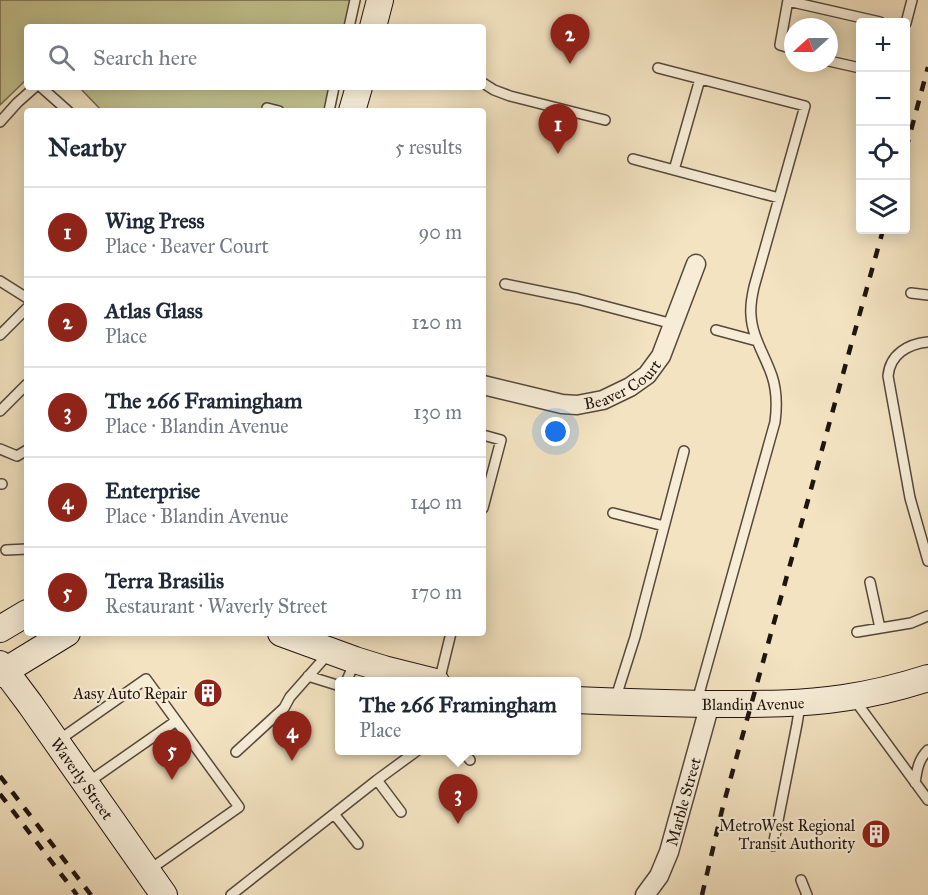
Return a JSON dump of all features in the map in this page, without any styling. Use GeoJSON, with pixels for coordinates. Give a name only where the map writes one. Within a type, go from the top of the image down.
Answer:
{"type":"FeatureCollection","features":[{"type":"Feature","properties":{"kind":"street"},"geometry":{"type":"LineString","coordinates":[[374,24],[380,0]]}},
{"type":"Feature","properties":{"kind":"street"},"geometry":{"type":"LineString","coordinates":[[353,108],[357,90]]}},
{"type":"Feature","properties":{"kind":"street","name":"Beaver Court"},"geometry":{"type":"LineString","coordinates":[[486,386],[569,405],[603,400],[630,387],[652,370],[661,356],[696,264]]}},
{"type":"Feature","properties":{"kind":"street"},"geometry":{"type":"LineString","coordinates":[[0,629],[24,615]]}},
{"type":"Feature","properties":{"kind":"street"},"geometry":{"type":"LineString","coordinates":[[2,669],[62,636]]}},
{"type":"Feature","properties":{"kind":"street"},"geometry":{"type":"LineString","coordinates":[[289,636],[330,652],[351,671],[396,677]]}},
{"type":"Feature","properties":{"kind":"street","name":"Waverly Street"},"geometry":{"type":"LineString","coordinates":[[2,669],[56,741],[164,895]]}},
{"type":"Feature","properties":{"kind":"street","name":"Blandin Avenue"},"geometry":{"type":"LineString","coordinates":[[581,700],[703,704],[800,703],[884,691],[928,678]]}},
{"type":"Feature","properties":{"kind":"street","name":"Marble Street"},"geometry":{"type":"LineString","coordinates":[[645,895],[659,876],[669,852],[703,704]]}},
{"type":"Feature","properties":{"kind":"lane"},"geometry":{"type":"LineString","coordinates":[[350,24],[355,0]]}},
{"type":"Feature","properties":{"kind":"lane"},"geometry":{"type":"LineString","coordinates":[[907,18],[912,0]]}},
{"type":"Feature","properties":{"kind":"lane"},"geometry":{"type":"LineString","coordinates":[[785,18],[788,1],[862,18]]}},
{"type":"Feature","properties":{"kind":"lane"},"geometry":{"type":"LineString","coordinates":[[784,23],[780,45],[784,46]]}},
{"type":"Feature","properties":{"kind":"lane"},"geometry":{"type":"LineString","coordinates":[[838,63],[856,67]]}},
{"type":"Feature","properties":{"kind":"lane"},"geometry":{"type":"LineString","coordinates":[[658,68],[805,106],[753,295],[751,315],[757,341],[772,376],[777,405],[775,422],[703,704]]}},
{"type":"Feature","properties":{"kind":"lane"},"geometry":{"type":"LineString","coordinates":[[674,170],[700,79]]}},
{"type":"Feature","properties":{"kind":"lane"},"geometry":{"type":"LineString","coordinates":[[486,85],[510,96],[605,120]]}},
{"type":"Feature","properties":{"kind":"lane"},"geometry":{"type":"LineString","coordinates":[[0,123],[32,90]]}},
{"type":"Feature","properties":{"kind":"lane"},"geometry":{"type":"LineString","coordinates":[[44,90],[65,108]]}},
{"type":"Feature","properties":{"kind":"lane"},"geometry":{"type":"LineString","coordinates":[[330,108],[333,90]]}},
{"type":"Feature","properties":{"kind":"lane"},"geometry":{"type":"LineString","coordinates":[[633,159],[779,198]]}},
{"type":"Feature","properties":{"kind":"lane"},"geometry":{"type":"LineString","coordinates":[[0,281],[24,296]]}},
{"type":"Feature","properties":{"kind":"lane"},"geometry":{"type":"LineString","coordinates":[[505,284],[578,299],[673,324]]}},
{"type":"Feature","properties":{"kind":"lane"},"geometry":{"type":"LineString","coordinates":[[911,292],[928,295]]}},
{"type":"Feature","properties":{"kind":"lane"},"geometry":{"type":"LineString","coordinates":[[0,335],[24,311]]}},
{"type":"Feature","properties":{"kind":"lane"},"geometry":{"type":"LineString","coordinates":[[716,330],[757,341]]}},
{"type":"Feature","properties":{"kind":"lane"},"geometry":{"type":"LineString","coordinates":[[928,342],[914,344],[901,351],[891,362],[888,376],[910,498],[928,561]]}},
{"type":"Feature","properties":{"kind":"lane"},"geometry":{"type":"LineString","coordinates":[[0,411],[24,387]]}},
{"type":"Feature","properties":{"kind":"lane"},"geometry":{"type":"LineString","coordinates":[[486,436],[501,440],[486,497]]}},
{"type":"Feature","properties":{"kind":"lane"},"geometry":{"type":"LineString","coordinates":[[0,449],[17,456],[24,452]]}},
{"type":"Feature","properties":{"kind":"lane"},"geometry":{"type":"LineString","coordinates":[[615,702],[635,637],[684,451]]}},
{"type":"Feature","properties":{"kind":"lane"},"geometry":{"type":"LineString","coordinates":[[613,513],[664,526]]}},
{"type":"Feature","properties":{"kind":"lane"},"geometry":{"type":"LineString","coordinates":[[6,550],[24,549]]}},
{"type":"Feature","properties":{"kind":"lane"},"geometry":{"type":"LineString","coordinates":[[870,582],[880,628]]}},
{"type":"Feature","properties":{"kind":"lane"},"geometry":{"type":"LineString","coordinates":[[857,632],[911,623],[928,616]]}},
{"type":"Feature","properties":{"kind":"lane"},"geometry":{"type":"LineString","coordinates":[[439,677],[450,636]]}},
{"type":"Feature","properties":{"kind":"lane"},"geometry":{"type":"LineString","coordinates":[[236,752],[284,708],[290,697],[330,652]]}},
{"type":"Feature","properties":{"kind":"lane"},"geometry":{"type":"LineString","coordinates":[[308,676],[335,685]]}},
{"type":"Feature","properties":{"kind":"lane"},"geometry":{"type":"LineString","coordinates":[[56,741],[146,680],[239,807],[147,871]]}},
{"type":"Feature","properties":{"kind":"lane"},"geometry":{"type":"LineString","coordinates":[[852,697],[928,800]]}},
{"type":"Feature","properties":{"kind":"lane"},"geometry":{"type":"LineString","coordinates":[[773,846],[800,703]]}},
{"type":"Feature","properties":{"kind":"lane"},"geometry":{"type":"LineString","coordinates":[[86,784],[176,721]]}},
{"type":"Feature","properties":{"kind":"lane"},"geometry":{"type":"LineString","coordinates":[[915,783],[917,767],[928,750]]}},
{"type":"Feature","properties":{"kind":"lane"},"geometry":{"type":"LineString","coordinates":[[231,895],[411,755]]}},
{"type":"Feature","properties":{"kind":"lane"},"geometry":{"type":"LineString","coordinates":[[466,755],[470,760]]}},
{"type":"Feature","properties":{"kind":"lane"},"geometry":{"type":"LineString","coordinates":[[377,780],[401,812]]}},
{"type":"Feature","properties":{"kind":"lane"},"geometry":{"type":"LineString","coordinates":[[334,814],[358,844]]}},
{"type":"Feature","properties":{"kind":"lane"},"geometry":{"type":"LineString","coordinates":[[801,880],[807,895]]}},
{"type":"Feature","properties":{"kind":"shaded area"},"geometry":{"type":"Polygon","coordinates":[[[0,0],[360,0],[355,24],[24,24],[24,82],[0,105],[0,0]]]}},
{"type":"Feature","properties":{"kind":"shaded area"},"geometry":{"type":"Polygon","coordinates":[[[82,90],[338,90],[335,108],[99,108],[82,90]]]}},
{"type":"Feature","properties":{"kind":"railway"},"geometry":{"type":"LineString","coordinates":[[910,134],[928,67]]}},
{"type":"Feature","properties":{"kind":"railway"},"geometry":{"type":"LineString","coordinates":[[702,895],[723,806],[882,234]]}},
{"type":"Feature","properties":{"kind":"railway"},"geometry":{"type":"LineString","coordinates":[[0,776],[91,895]]}},
{"type":"Feature","properties":{"kind":"railway"},"geometry":{"type":"LineString","coordinates":[[0,794],[77,895]]}},
{"type":"Feature","properties":{"kind":"place","name":"Atlas Glass"},"geometry":{"type":"Point","coordinates":[570,64]}},
{"type":"Feature","properties":{"kind":"place","name":"Wing Press"},"geometry":{"type":"Point","coordinates":[558,154]}},
{"type":"Feature","properties":{"kind":"place","name":"Aasy Auto Repair"},"geometry":{"type":"Point","coordinates":[208,693]}},
{"type":"Feature","properties":{"kind":"place","name":"Enterprise"},"geometry":{"type":"Point","coordinates":[292,761]}},
{"type":"Feature","properties":{"kind":"place","name":"Terra Brasilis"},"geometry":{"type":"Point","coordinates":[172,780]}},
{"type":"Feature","properties":{"kind":"place","name":"The 266 Framingham"},"geometry":{"type":"Point","coordinates":[458,824]}},
{"type":"Feature","properties":{"kind":"place","name":"MetroWest Regional Transit Authority"},"geometry":{"type":"Point","coordinates":[876,834]}}]}
